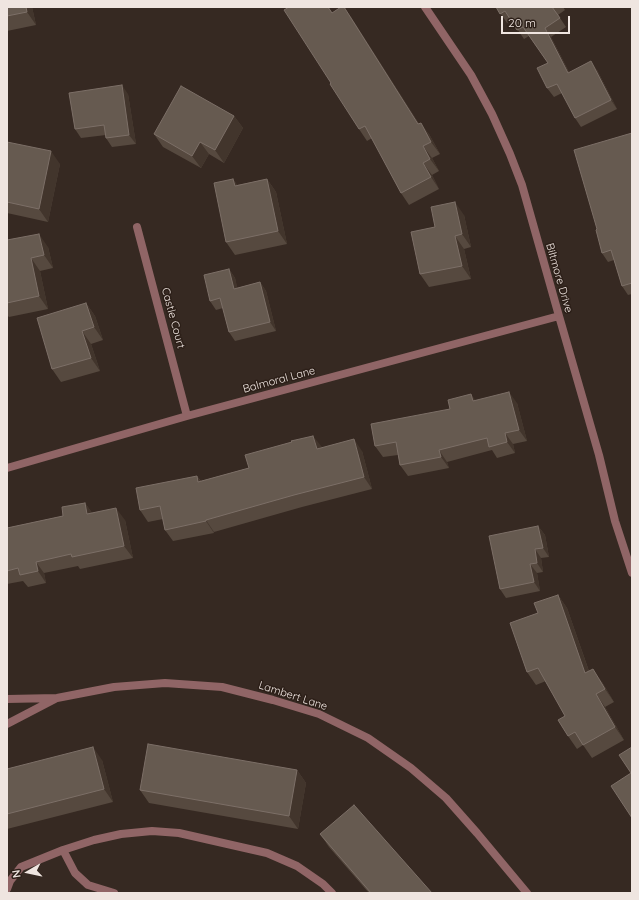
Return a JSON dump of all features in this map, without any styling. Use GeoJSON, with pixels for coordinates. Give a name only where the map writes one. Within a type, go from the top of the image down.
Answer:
{"type":"FeatureCollection","features":[{"type":"Feature","properties":{"kind":"street","name":"Biltmore Drive"},"geometry":{"type":"LineString","coordinates":[[425,7],[471,75],[492,114],[522,185],[558,316],[599,455],[615,521],[632,573]]}},
{"type":"Feature","properties":{"kind":"street","name":"Castle Court"},"geometry":{"type":"LineString","coordinates":[[137,227],[187,416]]}},
{"type":"Feature","properties":{"kind":"street","name":"Balmoral Lane"},"geometry":{"type":"LineString","coordinates":[[7,468],[187,416],[558,316]]}},
{"type":"Feature","properties":{"kind":"street","name":"Lambert Lane"},"geometry":{"type":"LineString","coordinates":[[7,699],[57,698],[114,687],[165,683],[222,687],[319,714],[368,738],[411,768],[446,798],[478,832],[527,893]]}},
{"type":"Feature","properties":{"kind":"street","name":"Lambert Lane"},"geometry":{"type":"LineString","coordinates":[[7,724],[57,698]]}},
{"type":"Feature","properties":{"kind":"street"},"geometry":{"type":"LineString","coordinates":[[7,889],[10,880],[21,867],[63,850],[94,840],[121,834],[152,831],[179,833],[266,853],[297,866],[324,884],[332,893]]}},
{"type":"Feature","properties":{"kind":"street"},"geometry":{"type":"LineString","coordinates":[[63,850],[75,873],[88,885],[114,893]]}},
{"type":"Feature","properties":{"kind":"building"},"geometry":{"type":"Polygon","coordinates":[[[7,7],[26,7],[27,12],[7,16],[7,7]]]}},
{"type":"Feature","properties":{"kind":"building"},"geometry":{"type":"Polygon","coordinates":[[[289,7],[328,7],[332,13],[341,7],[344,7],[418,124],[421,123],[431,142],[423,146],[430,159],[423,163],[431,177],[401,193],[365,126],[359,129],[284,10],[289,7]]]}},
{"type":"Feature","properties":{"kind":"building"},"geometry":{"type":"Polygon","coordinates":[[[496,7],[552,7],[560,18],[545,28],[568,73],[591,61],[611,100],[575,118],[557,84],[547,88],[537,68],[548,63],[523,27],[517,30],[505,11],[500,14],[496,7]]]}},
{"type":"Feature","properties":{"kind":"building"},"geometry":{"type":"Polygon","coordinates":[[[122,85],[129,135],[106,138],[104,125],[75,129],[69,93],[122,85]]]}},
{"type":"Feature","properties":{"kind":"building"},"geometry":{"type":"Polygon","coordinates":[[[181,86],[234,116],[215,150],[200,142],[192,156],[154,134],[181,86]]]}},
{"type":"Feature","properties":{"kind":"building"},"geometry":{"type":"Polygon","coordinates":[[[632,133],[632,283],[622,286],[611,250],[602,253],[597,229],[574,150],[632,133]]]}},
{"type":"Feature","properties":{"kind":"building"},"geometry":{"type":"Polygon","coordinates":[[[7,142],[51,151],[39,209],[7,202],[7,142]]]}},
{"type":"Feature","properties":{"kind":"building"},"geometry":{"type":"Polygon","coordinates":[[[233,179],[235,186],[267,179],[278,231],[226,242],[214,183],[233,179]]]}},
{"type":"Feature","properties":{"kind":"building"},"geometry":{"type":"Polygon","coordinates":[[[455,202],[462,234],[455,236],[462,266],[420,274],[411,232],[435,227],[431,207],[455,202]]]}},
{"type":"Feature","properties":{"kind":"building"},"geometry":{"type":"Polygon","coordinates":[[[39,234],[44,255],[31,258],[39,296],[7,303],[7,240],[39,234]]]}},
{"type":"Feature","properties":{"kind":"building"},"geometry":{"type":"Polygon","coordinates":[[[229,269],[234,289],[260,282],[270,322],[229,332],[220,298],[210,301],[204,275],[229,269]]]}},
{"type":"Feature","properties":{"kind":"building"},"geometry":{"type":"Polygon","coordinates":[[[86,303],[94,327],[82,331],[91,358],[52,369],[37,318],[86,303]]]}},
{"type":"Feature","properties":{"kind":"building"},"geometry":{"type":"Polygon","coordinates":[[[509,392],[519,430],[505,433],[507,442],[489,447],[487,438],[439,450],[441,457],[400,465],[396,442],[375,446],[371,424],[450,409],[448,400],[471,394],[473,401],[509,392]]]}},
{"type":"Feature","properties":{"kind":"building"},"geometry":{"type":"Polygon","coordinates":[[[313,436],[317,449],[354,439],[364,477],[294,495],[206,521],[165,530],[160,506],[140,510],[136,488],[197,476],[198,482],[249,468],[245,455],[313,436]]]}},
{"type":"Feature","properties":{"kind":"building"},"geometry":{"type":"Polygon","coordinates":[[[85,503],[87,514],[116,508],[124,546],[72,557],[71,554],[36,562],[38,571],[20,575],[18,568],[7,571],[7,528],[63,516],[62,507],[85,503]]]}},
{"type":"Feature","properties":{"kind":"building"},"geometry":{"type":"Polygon","coordinates":[[[538,526],[543,548],[535,549],[537,563],[530,564],[534,582],[500,589],[489,536],[538,526]]]}},
{"type":"Feature","properties":{"kind":"building"},"geometry":{"type":"Polygon","coordinates":[[[558,595],[585,673],[593,669],[605,689],[596,694],[615,727],[583,745],[575,732],[568,736],[558,720],[565,716],[538,668],[527,672],[510,623],[538,613],[534,603],[558,595]]]}},
{"type":"Feature","properties":{"kind":"building"},"geometry":{"type":"Polygon","coordinates":[[[148,744],[297,770],[289,816],[140,790],[148,744]]]}},
{"type":"Feature","properties":{"kind":"building"},"geometry":{"type":"Polygon","coordinates":[[[93,747],[104,789],[7,814],[7,769],[93,747]]]}},
{"type":"Feature","properties":{"kind":"building"},"geometry":{"type":"Polygon","coordinates":[[[632,747],[632,818],[611,786],[631,773],[619,755],[632,747]]]}},
{"type":"Feature","properties":{"kind":"building"},"geometry":{"type":"Polygon","coordinates":[[[354,805],[432,893],[371,893],[320,834],[354,805]]]}}]}
